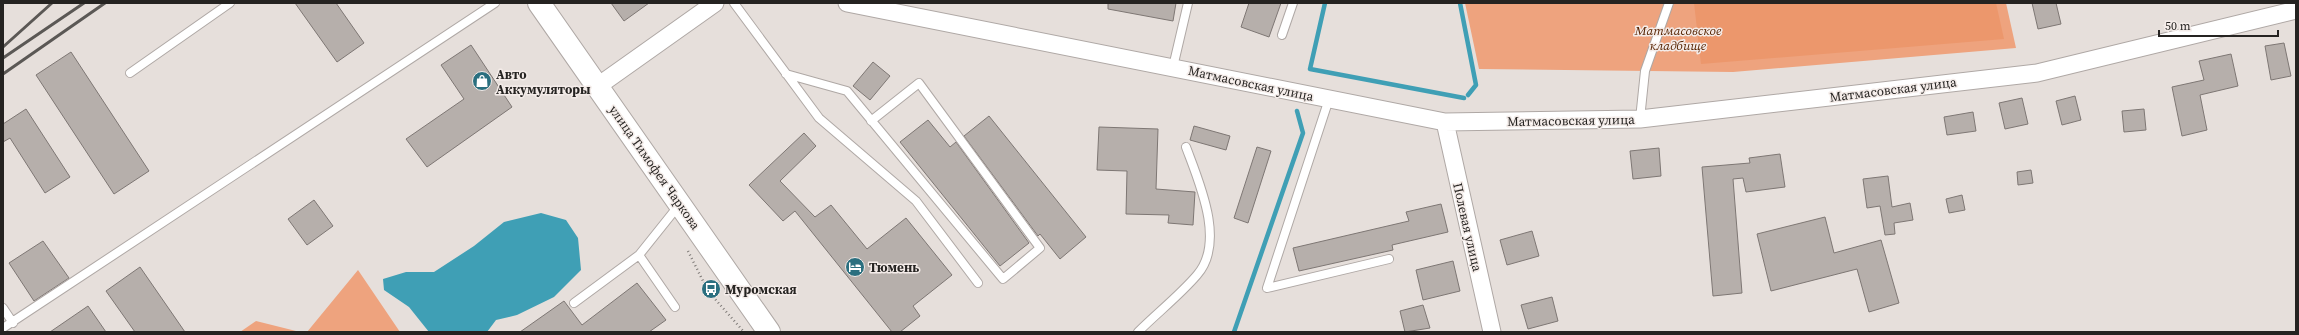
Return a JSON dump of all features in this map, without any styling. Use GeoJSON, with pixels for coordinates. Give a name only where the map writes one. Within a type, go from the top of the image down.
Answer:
{"type":"FeatureCollection","features":[{"type":"Feature","properties":{"kind":"main road","name":"улица Тимофея Чаркова"},"geometry":{"type":"LineString","coordinates":[[539,3],[681,203],[769,332]]}},
{"type":"Feature","properties":{"kind":"street"},"geometry":{"type":"LineString","coordinates":[[598,86],[715,3]]}},
{"type":"Feature","properties":{"kind":"street","name":"Матмасовская улица"},"geometry":{"type":"LineString","coordinates":[[847,3],[1445,122],[1640,119],[2037,73],[2296,10]]}},
{"type":"Feature","properties":{"kind":"street","name":"Полевая улица"},"geometry":{"type":"LineString","coordinates":[[1445,122],[1492,332]]}},
{"type":"Feature","properties":{"kind":"lane"},"geometry":{"type":"LineString","coordinates":[[130,73],[230,3]]}},
{"type":"Feature","properties":{"kind":"lane"},"geometry":{"type":"LineString","coordinates":[[3,328],[13,323],[495,3]]}},
{"type":"Feature","properties":{"kind":"lane"},"geometry":{"type":"LineString","coordinates":[[734,3],[819,118],[916,201],[978,283]]}},
{"type":"Feature","properties":{"kind":"lane"},"geometry":{"type":"LineString","coordinates":[[1173,67],[1188,3]]}},
{"type":"Feature","properties":{"kind":"lane"},"geometry":{"type":"LineString","coordinates":[[1282,35],[1293,3]]}},
{"type":"Feature","properties":{"kind":"lane"},"geometry":{"type":"LineString","coordinates":[[1640,119],[1645,71],[1669,3]]}},
{"type":"Feature","properties":{"kind":"lane"},"geometry":{"type":"LineString","coordinates":[[786,74],[847,92],[1003,279],[1040,248],[919,83],[872,121]]}},
{"type":"Feature","properties":{"kind":"lane"},"geometry":{"type":"LineString","coordinates":[[1329,99],[1267,288],[1390,259]]}},
{"type":"Feature","properties":{"kind":"lane"},"geometry":{"type":"LineString","coordinates":[[1138,332],[1198,274],[1210,248],[1206,198],[1186,147]]}},
{"type":"Feature","properties":{"kind":"lane"},"geometry":{"type":"LineString","coordinates":[[574,303],[639,255],[681,203]]}},
{"type":"Feature","properties":{"kind":"lane"},"geometry":{"type":"LineString","coordinates":[[639,255],[675,307]]}},
{"type":"Feature","properties":{"kind":"lane"},"geometry":{"type":"LineString","coordinates":[[3,308],[13,323]]}},
{"type":"Feature","properties":{"kind":"green space","name":"Матмасовское кладбище"},"geometry":{"type":"Polygon","coordinates":[[[1465,3],[2006,3],[2016,48],[1733,72],[1479,69],[1465,3]]]}},
{"type":"Feature","properties":{"kind":"green space"},"geometry":{"type":"Polygon","coordinates":[[[358,270],[400,332],[307,332],[358,270]]]}},
{"type":"Feature","properties":{"kind":"green space"},"geometry":{"type":"Polygon","coordinates":[[[256,321],[300,332],[240,332],[256,321]]]}},
{"type":"Feature","properties":{"kind":"shaded area"},"geometry":{"type":"Polygon","coordinates":[[[1694,3],[1996,3],[2004,39],[1701,64],[1694,3]]]}},
{"type":"Feature","properties":{"kind":"water"},"geometry":{"type":"Polygon","coordinates":[[[541,213],[566,220],[578,238],[581,270],[554,297],[517,315],[496,320],[487,332],[429,332],[409,307],[384,290],[383,279],[406,272],[434,272],[474,246],[504,222],[541,213]]]}},
{"type":"Feature","properties":{"kind":"building"},"geometry":{"type":"Polygon","coordinates":[[[295,3],[336,3],[364,43],[337,62],[295,3]]]}},
{"type":"Feature","properties":{"kind":"building"},"geometry":{"type":"Polygon","coordinates":[[[611,3],[649,3],[624,21],[611,3]]]}},
{"type":"Feature","properties":{"kind":"building"},"geometry":{"type":"Polygon","coordinates":[[[1108,3],[1176,3],[1173,21],[1108,9],[1108,3]]]}},
{"type":"Feature","properties":{"kind":"building"},"geometry":{"type":"Polygon","coordinates":[[[1249,3],[1281,3],[1269,37],[1241,27],[1249,3]]]}},
{"type":"Feature","properties":{"kind":"building"},"geometry":{"type":"Polygon","coordinates":[[[2032,3],[2056,3],[2061,24],[2038,29],[2032,3]]]}},
{"type":"Feature","properties":{"kind":"building"},"geometry":{"type":"Polygon","coordinates":[[[2284,43],[2291,76],[2271,80],[2265,46],[2284,43]]]}},
{"type":"Feature","properties":{"kind":"building"},"geometry":{"type":"Polygon","coordinates":[[[471,45],[512,107],[427,167],[406,139],[464,99],[441,65],[471,45]]]}},
{"type":"Feature","properties":{"kind":"building"},"geometry":{"type":"Polygon","coordinates":[[[71,52],[149,171],[114,194],[36,75],[71,52]]]}},
{"type":"Feature","properties":{"kind":"building"},"geometry":{"type":"Polygon","coordinates":[[[2231,54],[2238,86],[2200,95],[2207,130],[2182,136],[2172,87],[2204,80],[2199,61],[2231,54]]]}},
{"type":"Feature","properties":{"kind":"building"},"geometry":{"type":"Polygon","coordinates":[[[873,62],[890,76],[870,100],[853,86],[873,62]]]}},
{"type":"Feature","properties":{"kind":"building"},"geometry":{"type":"Polygon","coordinates":[[[2075,96],[2081,120],[2062,125],[2056,101],[2075,96]]]}},
{"type":"Feature","properties":{"kind":"building"},"geometry":{"type":"Polygon","coordinates":[[[2022,98],[2028,124],[2005,129],[1999,103],[2022,98]]]}},
{"type":"Feature","properties":{"kind":"building"},"geometry":{"type":"Polygon","coordinates":[[[26,109],[70,177],[45,193],[10,138],[3,142],[3,124],[26,109]]]}},
{"type":"Feature","properties":{"kind":"building"},"geometry":{"type":"Polygon","coordinates":[[[2144,109],[2146,130],[2124,132],[2122,111],[2144,109]]]}},
{"type":"Feature","properties":{"kind":"building"},"geometry":{"type":"Polygon","coordinates":[[[1973,112],[1976,131],[1947,135],[1944,117],[1973,112]]]}},
{"type":"Feature","properties":{"kind":"building"},"geometry":{"type":"Polygon","coordinates":[[[989,116],[1086,237],[1060,259],[1040,234],[1038,236],[964,136],[989,116]]]}},
{"type":"Feature","properties":{"kind":"building"},"geometry":{"type":"Polygon","coordinates":[[[928,120],[950,147],[956,142],[1029,243],[1000,266],[900,142],[928,120]]]}},
{"type":"Feature","properties":{"kind":"building"},"geometry":{"type":"Polygon","coordinates":[[[1194,126],[1230,136],[1226,150],[1190,140],[1194,126]]]}},
{"type":"Feature","properties":{"kind":"building"},"geometry":{"type":"Polygon","coordinates":[[[1099,127],[1158,129],[1156,189],[1195,192],[1193,225],[1168,223],[1169,215],[1126,214],[1127,171],[1097,170],[1099,127]]]}},
{"type":"Feature","properties":{"kind":"building"},"geometry":{"type":"Polygon","coordinates":[[[804,133],[816,146],[780,181],[815,217],[831,205],[867,249],[906,218],[952,275],[913,306],[920,316],[900,332],[892,332],[795,211],[783,221],[749,185],[804,133]]]}},
{"type":"Feature","properties":{"kind":"building"},"geometry":{"type":"Polygon","coordinates":[[[1257,147],[1271,151],[1248,223],[1234,218],[1257,147]]]}},
{"type":"Feature","properties":{"kind":"building"},"geometry":{"type":"Polygon","coordinates":[[[1659,148],[1661,176],[1633,179],[1630,151],[1659,148]]]}},
{"type":"Feature","properties":{"kind":"building"},"geometry":{"type":"Polygon","coordinates":[[[1780,154],[1785,187],[1746,192],[1743,178],[1733,179],[1742,293],[1713,296],[1702,167],[1750,163],[1749,158],[1780,154]]]}},
{"type":"Feature","properties":{"kind":"building"},"geometry":{"type":"Polygon","coordinates":[[[2031,170],[2033,183],[2018,185],[2017,172],[2031,170]]]}},
{"type":"Feature","properties":{"kind":"building"},"geometry":{"type":"Polygon","coordinates":[[[1888,176],[1892,207],[1910,203],[1913,220],[1894,223],[1895,234],[1885,235],[1880,206],[1867,208],[1863,179],[1888,176]]]}},
{"type":"Feature","properties":{"kind":"building"},"geometry":{"type":"Polygon","coordinates":[[[1962,195],[1965,210],[1949,213],[1946,199],[1962,195]]]}},
{"type":"Feature","properties":{"kind":"building"},"geometry":{"type":"Polygon","coordinates":[[[314,200],[333,226],[307,245],[288,219],[314,200]]]}},
{"type":"Feature","properties":{"kind":"building"},"geometry":{"type":"Polygon","coordinates":[[[1441,204],[1448,232],[1392,245],[1393,250],[1299,271],[1293,248],[1409,221],[1406,212],[1441,204]]]}},
{"type":"Feature","properties":{"kind":"building"},"geometry":{"type":"Polygon","coordinates":[[[1825,217],[1834,253],[1881,240],[1899,303],[1869,312],[1857,269],[1771,291],[1757,234],[1825,217]]]}},
{"type":"Feature","properties":{"kind":"building"},"geometry":{"type":"Polygon","coordinates":[[[1532,231],[1539,256],[1507,265],[1500,240],[1532,231]]]}},
{"type":"Feature","properties":{"kind":"building"},"geometry":{"type":"Polygon","coordinates":[[[43,241],[69,278],[34,301],[9,263],[43,241]]]}},
{"type":"Feature","properties":{"kind":"building"},"geometry":{"type":"Polygon","coordinates":[[[1453,261],[1460,291],[1423,300],[1416,270],[1453,261]]]}},
{"type":"Feature","properties":{"kind":"building"},"geometry":{"type":"Polygon","coordinates":[[[140,267],[185,332],[135,332],[106,291],[140,267]]]}},
{"type":"Feature","properties":{"kind":"building"},"geometry":{"type":"Polygon","coordinates":[[[637,283],[666,320],[649,332],[520,332],[564,301],[582,325],[637,283]]]}},
{"type":"Feature","properties":{"kind":"building"},"geometry":{"type":"Polygon","coordinates":[[[1552,297],[1558,321],[1528,329],[1521,305],[1552,297]]]}},
{"type":"Feature","properties":{"kind":"building"},"geometry":{"type":"Polygon","coordinates":[[[1423,305],[1430,328],[1405,332],[1400,311],[1423,305]]]}},
{"type":"Feature","properties":{"kind":"building"},"geometry":{"type":"Polygon","coordinates":[[[88,306],[106,332],[50,332],[88,306]]]}},
{"type":"Feature","properties":{"kind":"waterway"},"geometry":{"type":"LineString","coordinates":[[1325,3],[1310,69],[1464,98]]}},
{"type":"Feature","properties":{"kind":"waterway"},"geometry":{"type":"LineString","coordinates":[[1460,3],[1476,85],[1468,95]]}},
{"type":"Feature","properties":{"kind":"waterway"},"geometry":{"type":"LineString","coordinates":[[1234,332],[1303,133],[1297,111]]}},
{"type":"Feature","properties":{"kind":"railway"},"geometry":{"type":"LineString","coordinates":[[3,47],[52,3]]}},
{"type":"Feature","properties":{"kind":"railway"},"geometry":{"type":"LineString","coordinates":[[3,58],[84,3]]}},
{"type":"Feature","properties":{"kind":"railway"},"geometry":{"type":"LineString","coordinates":[[3,74],[105,3]]}},
{"type":"Feature","properties":{"kind":"place","name":"Авто Аккумуляторы"},"geometry":{"type":"Point","coordinates":[482,81]}},
{"type":"Feature","properties":{"kind":"place","name":"Тюмень"},"geometry":{"type":"Point","coordinates":[855,267]}},
{"type":"Feature","properties":{"kind":"place","name":"Муромская"},"geometry":{"type":"Point","coordinates":[711,289]}}]}
